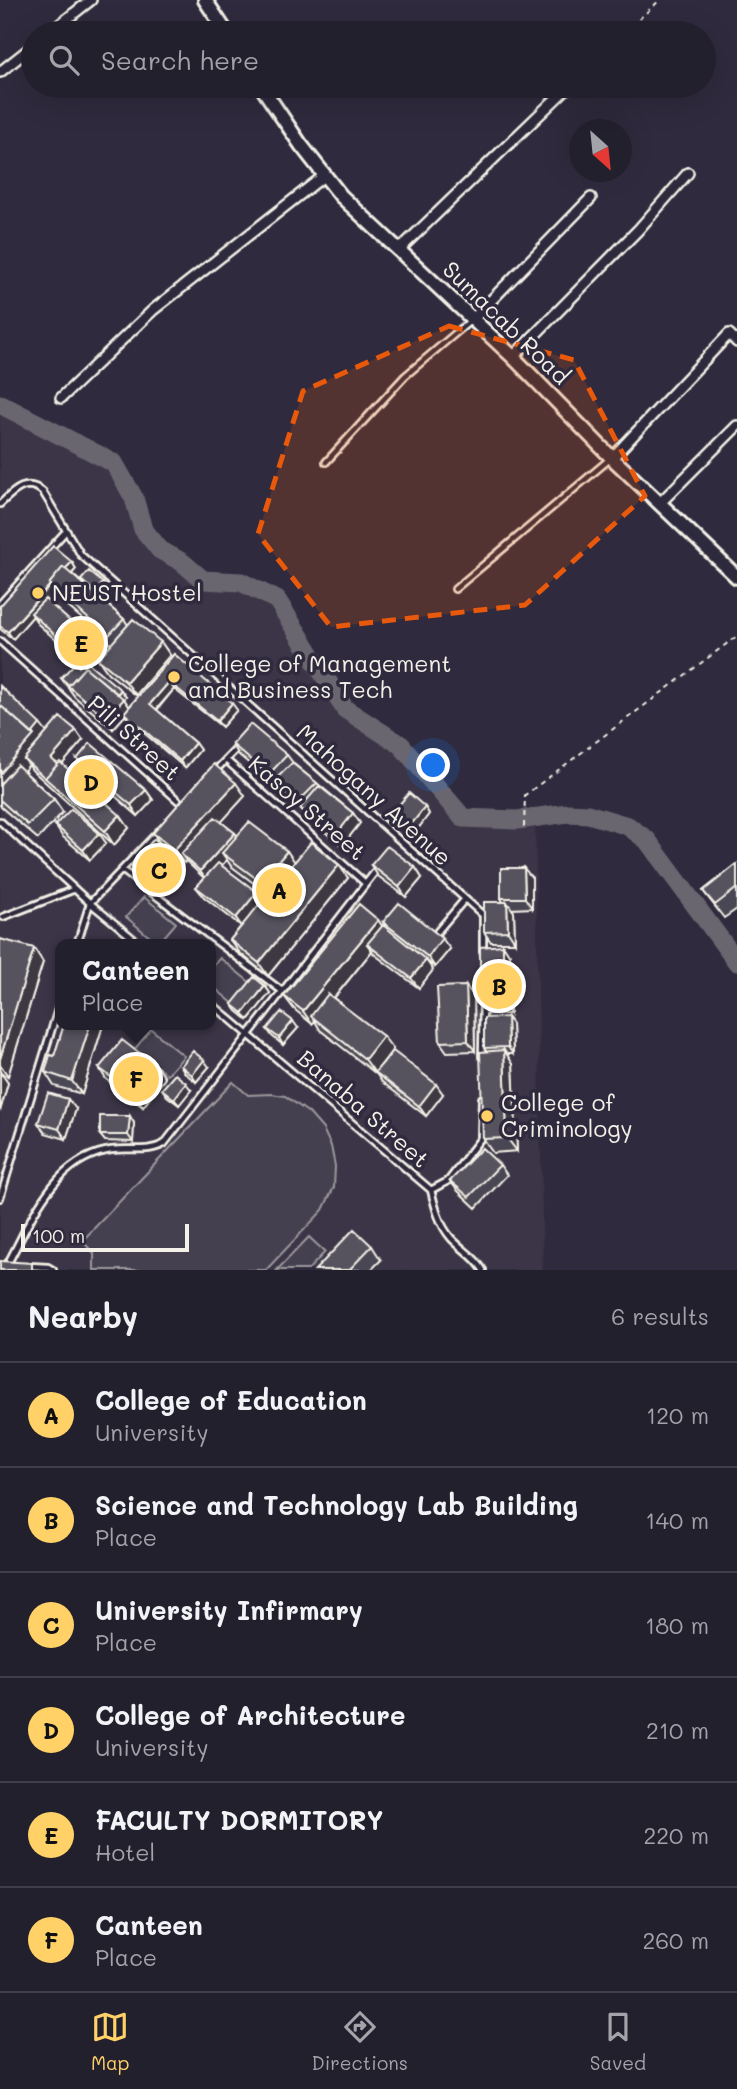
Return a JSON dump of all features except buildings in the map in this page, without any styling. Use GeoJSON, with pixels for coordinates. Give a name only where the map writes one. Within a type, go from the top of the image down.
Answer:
{"type":"FeatureCollection","features":[{"type":"Feature","properties":{"kind":"main road"},"geometry":{"type":"LineString","coordinates":[[205,0],[219,21]]}},
{"type":"Feature","properties":{"kind":"main road","name":"Sumacab Road"},"geometry":{"type":"LineString","coordinates":[[269,98],[341,196],[513,357],[612,458],[737,577]]}},
{"type":"Feature","properties":{"kind":"street"},"geometry":{"type":"LineString","coordinates":[[64,21],[91,0]]}},
{"type":"Feature","properties":{"kind":"street"},"geometry":{"type":"LineString","coordinates":[[0,72],[21,55]]}},
{"type":"Feature","properties":{"kind":"street"},"geometry":{"type":"LineString","coordinates":[[400,249],[557,98]]}},
{"type":"Feature","properties":{"kind":"street"},"geometry":{"type":"LineString","coordinates":[[513,357],[638,230],[688,173]]}},
{"type":"Feature","properties":{"kind":"street"},"geometry":{"type":"LineString","coordinates":[[61,398],[153,310],[325,175]]}},
{"type":"Feature","properties":{"kind":"street"},"geometry":{"type":"LineString","coordinates":[[473,319],[591,198]]}},
{"type":"Feature","properties":{"kind":"street"},"geometry":{"type":"LineString","coordinates":[[612,458],[729,334],[737,342]]}},
{"type":"Feature","properties":{"kind":"street"},"geometry":{"type":"LineString","coordinates":[[660,503],[737,426]]}},
{"type":"Feature","properties":{"kind":"lane"},"geometry":{"type":"LineString","coordinates":[[326,461],[405,376],[473,319]]}},
{"type":"Feature","properties":{"kind":"lane"},"geometry":{"type":"LineString","coordinates":[[455,589],[612,458]]}},
{"type":"Feature","properties":{"kind":"lane","name":"Mahogany Avenue"},"geometry":{"type":"LineString","coordinates":[[0,504],[17,488],[36,486],[43,492],[81,555],[483,915],[484,964]]}},
{"type":"Feature","properties":{"kind":"lane"},"geometry":{"type":"LineString","coordinates":[[0,604],[66,531]]}},
{"type":"Feature","properties":{"kind":"lane","name":"Pili Street"},"geometry":{"type":"LineString","coordinates":[[0,640],[183,804]]}},
{"type":"Feature","properties":{"kind":"lane"},"geometry":{"type":"LineString","coordinates":[[209,778],[244,740]]}},
{"type":"Feature","properties":{"kind":"lane","name":"Kasoy Street"},"geometry":{"type":"LineString","coordinates":[[226,760],[365,883]]}},
{"type":"Feature","properties":{"kind":"lane"},"geometry":{"type":"LineString","coordinates":[[174,814],[192,796]]}},
{"type":"Feature","properties":{"kind":"lane"},"geometry":{"type":"LineString","coordinates":[[0,821],[90,903],[135,939]]}},
{"type":"Feature","properties":{"kind":"lane"},"geometry":{"type":"LineString","coordinates":[[79,939],[90,903],[166,823]]}},
{"type":"Feature","properties":{"kind":"lane"},"geometry":{"type":"LineString","coordinates":[[53,1270],[48,1266],[3,1264],[54,1182],[69,1167],[94,1154],[108,1150],[153,1149],[164,1144],[383,862]]}},
{"type":"Feature","properties":{"kind":"lane"},"geometry":{"type":"LineString","coordinates":[[122,870],[213,939]]}},
{"type":"Feature","properties":{"kind":"lane"},"geometry":{"type":"LineString","coordinates":[[4,918],[75,889]]}},
{"type":"Feature","properties":{"kind":"lane"},"geometry":{"type":"LineString","coordinates":[[437,932],[465,899]]}},
{"type":"Feature","properties":{"kind":"lane"},"geometry":{"type":"LineString","coordinates":[[216,941],[282,991]]}},
{"type":"Feature","properties":{"kind":"lane"},"geometry":{"type":"LineString","coordinates":[[482,1058],[483,991]]}},
{"type":"Feature","properties":{"kind":"lane","name":"Banaba Street"},"geometry":{"type":"LineString","coordinates":[[216,1007],[431,1190],[448,1181],[481,1138],[482,1098]]}},
{"type":"Feature","properties":{"kind":"lane"},"geometry":{"type":"LineString","coordinates":[[0,1198],[55,1019]]}},
{"type":"Feature","properties":{"kind":"lane"},"geometry":{"type":"LineString","coordinates":[[431,1190],[436,1214],[450,1237],[476,1259],[483,1270]]}},
{"type":"Feature","properties":{"kind":"path"},"geometry":{"type":"LineString","coordinates":[[637,21],[660,0]]}},
{"type":"Feature","properties":{"kind":"path"},"geometry":{"type":"LineString","coordinates":[[524,827],[525,795],[737,636]]}},
{"type":"Feature","properties":{"kind":"highlighted area"},"geometry":{"type":"Polygon","coordinates":[[[449,326],[574,360],[645,496],[525,605],[331,627],[258,534],[303,391],[449,326]]]}},
{"type":"Feature","properties":{"kind":"shaded area"},"geometry":{"type":"Polygon","coordinates":[[[0,404],[114,463],[134,498],[143,529],[160,550],[182,562],[203,580],[241,582],[277,600],[345,709],[401,745],[462,818],[535,818],[543,1270],[0,1270],[0,404]]]}},
{"type":"Feature","properties":{"kind":"shaded area"},"geometry":{"type":"Polygon","coordinates":[[[144,897],[176,923],[162,939],[152,939],[126,917],[144,897]]]}},
{"type":"Feature","properties":{"kind":"shaded area"},"geometry":{"type":"Polygon","coordinates":[[[220,958],[252,984],[235,1005],[216,989],[216,962],[220,958]]]}},
{"type":"Feature","properties":{"kind":"shaded area"},"geometry":{"type":"Polygon","coordinates":[[[152,1030],[184,1056],[167,1075],[135,1049],[152,1030]]]}},
{"type":"Feature","properties":{"kind":"shaded area"},"geometry":{"type":"Polygon","coordinates":[[[233,1082],[248,1095],[285,1096],[309,1113],[323,1129],[331,1146],[335,1166],[334,1187],[323,1210],[266,1270],[94,1270],[94,1253],[82,1241],[233,1082]]]}},
{"type":"Feature","properties":{"kind":"shaded area"},"geometry":{"type":"Polygon","coordinates":[[[309,1237],[325,1252],[308,1270],[277,1270],[309,1237]]]}},
{"type":"Feature","properties":{"kind":"waterway"},"geometry":{"type":"LineString","coordinates":[[0,404],[114,463],[134,498],[143,529],[160,550],[182,562],[203,580],[241,582],[277,600],[345,709],[401,745],[463,818],[517,820],[568,813],[588,814],[628,826],[647,840],[737,962]]}},
{"type":"Feature","properties":{"kind":"place","name":"NEUST Hostel"},"geometry":{"type":"Point","coordinates":[38,593]}},
{"type":"Feature","properties":{"kind":"place","name":"FACULTY DORMITORY"},"geometry":{"type":"Point","coordinates":[81,643]}},
{"type":"Feature","properties":{"kind":"place","name":"College of Management and Business Tech"},"geometry":{"type":"Point","coordinates":[174,677]}},
{"type":"Feature","properties":{"kind":"place","name":"College of Architecture"},"geometry":{"type":"Point","coordinates":[91,782]}},
{"type":"Feature","properties":{"kind":"place","name":"University Infirmary"},"geometry":{"type":"Point","coordinates":[159,870]}},
{"type":"Feature","properties":{"kind":"place","name":"College of Education"},"geometry":{"type":"Point","coordinates":[279,890]}},
{"type":"Feature","properties":{"kind":"place","name":"Science and Technology Lab Building"},"geometry":{"type":"Point","coordinates":[499,986]}},
{"type":"Feature","properties":{"kind":"place","name":"Canteen"},"geometry":{"type":"Point","coordinates":[136,1079]}},
{"type":"Feature","properties":{"kind":"place","name":"College of Criminology"},"geometry":{"type":"Point","coordinates":[487,1116]}}]}
